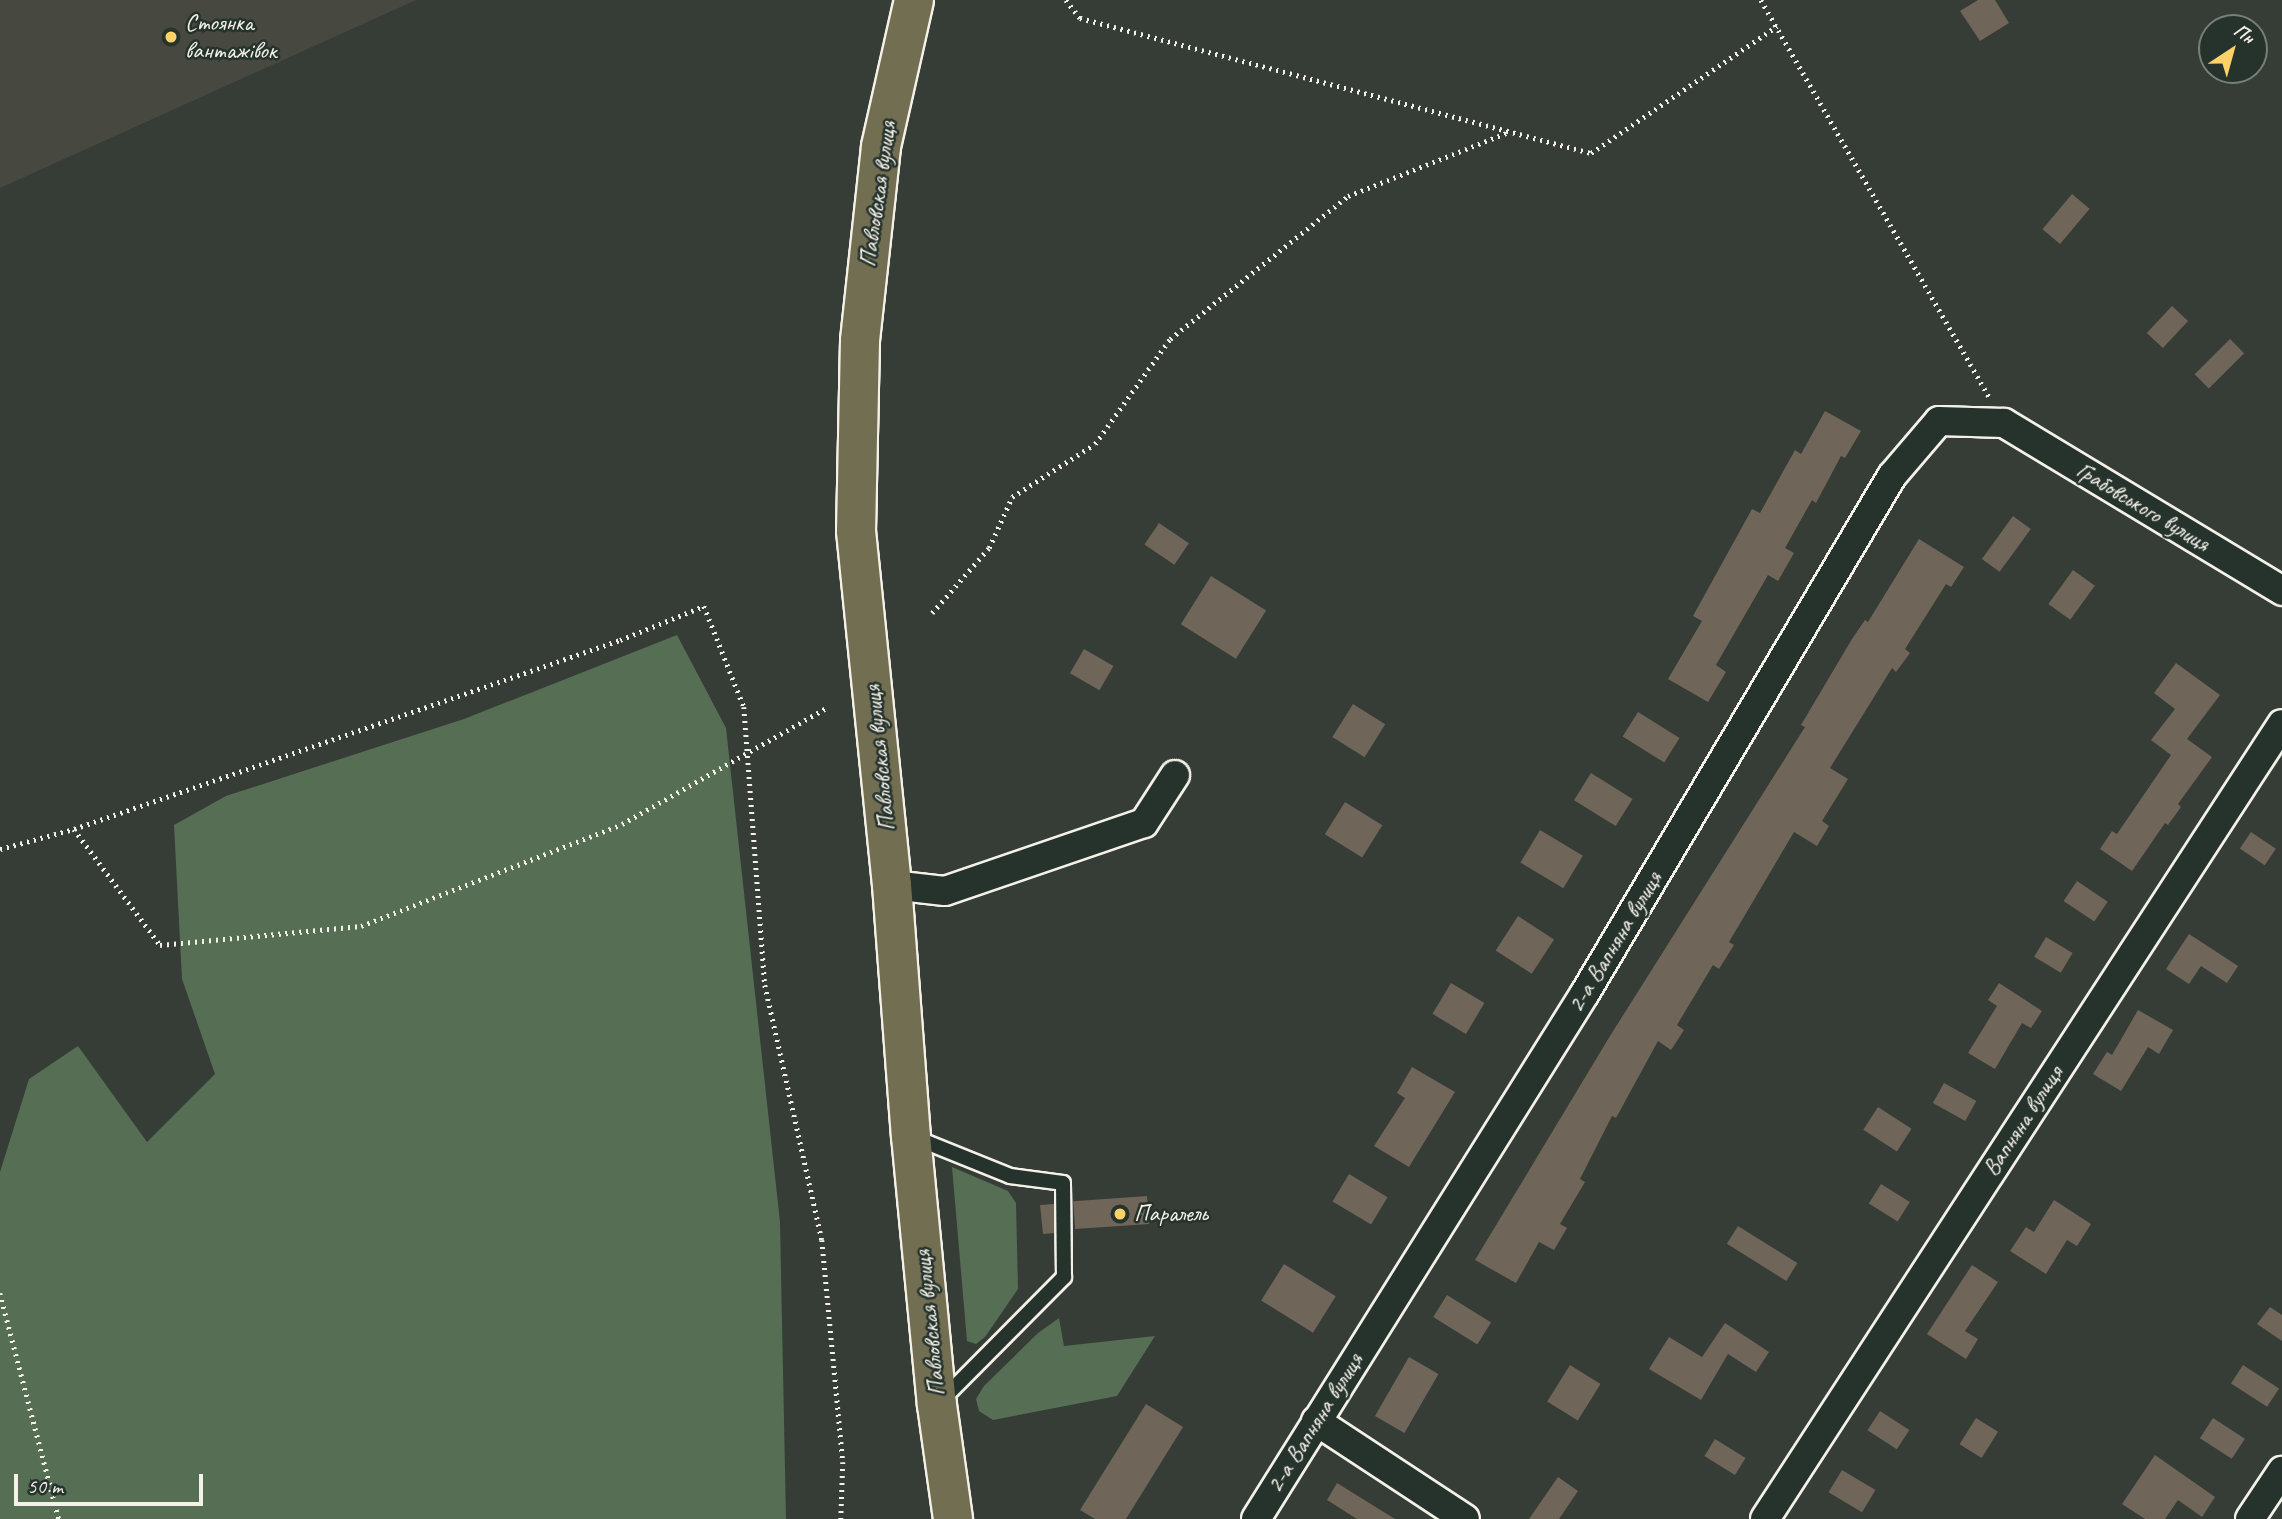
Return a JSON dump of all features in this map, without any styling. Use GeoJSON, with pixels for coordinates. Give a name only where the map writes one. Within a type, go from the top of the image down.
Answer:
{"type":"FeatureCollection","features":[{"type":"Feature","properties":{"kind":"main road","name":"Павловская вулиця"},"geometry":{"type":"LineString","coordinates":[[914,0],[881,147],[860,355],[856,531],[892,886],[911,1136],[937,1405],[953,1519]]}},
{"type":"Feature","properties":{"kind":"street","name":"2-а Вапняна вулиця"},"geometry":{"type":"LineString","coordinates":[[1256,1519],[1585,993],[1892,476],[1939,421],[2004,423]]}},
{"type":"Feature","properties":{"kind":"street","name":"Грабовського вулиця"},"geometry":{"type":"LineString","coordinates":[[2004,423],[2282,591]]}},
{"type":"Feature","properties":{"kind":"street","name":"Вапняна вулиця"},"geometry":{"type":"LineString","coordinates":[[1765,1519],[2282,724]]}},
{"type":"Feature","properties":{"kind":"street"},"geometry":{"type":"LineString","coordinates":[[892,886],[945,891],[1144,823],[1175,775]]}},
{"type":"Feature","properties":{"kind":"street"},"geometry":{"type":"LineString","coordinates":[[1316,1421],[1465,1519]]}},
{"type":"Feature","properties":{"kind":"street"},"geometry":{"type":"LineString","coordinates":[[2250,1519],[2282,1471]]}},
{"type":"Feature","properties":{"kind":"lane"},"geometry":{"type":"LineString","coordinates":[[911,1136],[1010,1176],[1063,1183],[1064,1277],[937,1405]]}},
{"type":"Feature","properties":{"kind":"path"},"geometry":{"type":"LineString","coordinates":[[1066,0],[1080,18],[1591,153],[1777,26]]}},
{"type":"Feature","properties":{"kind":"path"},"geometry":{"type":"LineString","coordinates":[[1761,0],[2004,423]]}},
{"type":"Feature","properties":{"kind":"path"},"geometry":{"type":"LineString","coordinates":[[932,613],[989,548],[1013,497],[1095,444],[1170,338],[1348,196],[1510,132]]}},
{"type":"Feature","properties":{"kind":"path"},"geometry":{"type":"LineString","coordinates":[[0,849],[74,829],[620,640],[704,606],[744,707],[765,985],[822,1240],[843,1462],[841,1519]]}},
{"type":"Feature","properties":{"kind":"path"},"geometry":{"type":"LineString","coordinates":[[74,829],[160,945],[361,926],[622,824],[825,708]]}},
{"type":"Feature","properties":{"kind":"path"},"geometry":{"type":"LineString","coordinates":[[0,1293],[59,1519]]}},
{"type":"Feature","properties":{"kind":"shaded area"},"geometry":{"type":"Polygon","coordinates":[[[0,0],[416,0],[0,188],[0,0]]]}},
{"type":"Feature","properties":{"kind":"green space"},"geometry":{"type":"Polygon","coordinates":[[[677,635],[726,728],[780,1222],[786,1519],[0,1519],[0,1172],[29,1079],[78,1046],[147,1142],[215,1074],[182,979],[174,825],[226,796],[464,719],[677,635]]]}},
{"type":"Feature","properties":{"kind":"green space"},"geometry":{"type":"Polygon","coordinates":[[[952,1167],[1008,1191],[1016,1203],[1018,1289],[985,1337],[976,1344],[967,1341],[952,1167]]]}},
{"type":"Feature","properties":{"kind":"green space"},"geometry":{"type":"Polygon","coordinates":[[[1059,1318],[1064,1346],[1155,1336],[1117,1396],[993,1420],[979,1411],[976,1399],[984,1386],[1038,1333],[1059,1318]]]}},
{"type":"Feature","properties":{"kind":"building"},"geometry":{"type":"Polygon","coordinates":[[[1978,0],[1995,0],[2009,23],[1980,41],[1960,11],[1978,0]]]}},
{"type":"Feature","properties":{"kind":"building"},"geometry":{"type":"Polygon","coordinates":[[[2072,194],[2090,209],[2060,244],[2042,229],[2072,194]]]}},
{"type":"Feature","properties":{"kind":"building"},"geometry":{"type":"Polygon","coordinates":[[[2172,306],[2188,321],[2163,348],[2147,333],[2172,306]]]}},
{"type":"Feature","properties":{"kind":"building"},"geometry":{"type":"Polygon","coordinates":[[[2230,339],[2244,353],[2209,388],[2195,374],[2230,339]]]}},
{"type":"Feature","properties":{"kind":"building"},"geometry":{"type":"Polygon","coordinates":[[[1825,411],[1861,431],[1845,458],[1841,456],[1816,503],[1812,500],[1785,548],[1794,553],[1778,581],[1768,575],[1716,665],[1726,672],[1708,702],[1668,679],[1702,621],[1693,616],[1752,509],[1760,513],[1795,450],[1801,454],[1825,411]]]}},
{"type":"Feature","properties":{"kind":"building"},"geometry":{"type":"Polygon","coordinates":[[[2013,516],[2031,529],[2000,572],[1982,559],[2013,516]]]}},
{"type":"Feature","properties":{"kind":"building"},"geometry":{"type":"Polygon","coordinates":[[[1159,523],[1189,543],[1174,565],[1144,545],[1159,523]]]}},
{"type":"Feature","properties":{"kind":"building"},"geometry":{"type":"Polygon","coordinates":[[[1919,539],[1964,567],[1951,587],[1946,584],[1905,649],[1910,653],[1896,672],[1892,668],[1830,768],[1848,779],[1822,821],[1829,826],[1817,846],[1794,832],[1729,942],[1734,945],[1719,969],[1713,965],[1677,1025],[1684,1030],[1671,1050],[1658,1041],[1616,1118],[1612,1116],[1580,1179],[1585,1182],[1560,1224],[1567,1228],[1554,1250],[1539,1242],[1516,1283],[1475,1260],[1610,1036],[1805,727],[1801,725],[1852,639],[1865,620],[1868,622],[1919,539]]]}},
{"type":"Feature","properties":{"kind":"building"},"geometry":{"type":"Polygon","coordinates":[[[2073,570],[2095,586],[2070,620],[2048,604],[2073,570]]]}},
{"type":"Feature","properties":{"kind":"building"},"geometry":{"type":"Polygon","coordinates":[[[1211,576],[1266,610],[1236,659],[1181,624],[1211,576]]]}},
{"type":"Feature","properties":{"kind":"building"},"geometry":{"type":"Polygon","coordinates":[[[1084,649],[1113,666],[1099,690],[1070,673],[1084,649]]]}},
{"type":"Feature","properties":{"kind":"building"},"geometry":{"type":"Polygon","coordinates":[[[2176,663],[2220,695],[2187,739],[2212,757],[2178,804],[2181,807],[2168,825],[2165,823],[2132,871],[2100,849],[2112,831],[2117,834],[2171,755],[2151,740],[2175,709],[2154,693],[2176,663]]]}},
{"type":"Feature","properties":{"kind":"building"},"geometry":{"type":"Polygon","coordinates":[[[1353,704],[1385,724],[1365,757],[1332,737],[1353,704]]]}},
{"type":"Feature","properties":{"kind":"building"},"geometry":{"type":"Polygon","coordinates":[[[1638,712],[1680,738],[1664,763],[1623,737],[1638,712]]]}},
{"type":"Feature","properties":{"kind":"building"},"geometry":{"type":"Polygon","coordinates":[[[1591,773],[1633,799],[1616,826],[1574,800],[1591,773]]]}},
{"type":"Feature","properties":{"kind":"building"},"geometry":{"type":"Polygon","coordinates":[[[1345,802],[1382,825],[1362,858],[1325,834],[1345,802]]]}},
{"type":"Feature","properties":{"kind":"building"},"geometry":{"type":"Polygon","coordinates":[[[1540,830],[1583,856],[1563,888],[1520,863],[1540,830]]]}},
{"type":"Feature","properties":{"kind":"building"},"geometry":{"type":"Polygon","coordinates":[[[2251,832],[2276,849],[2265,865],[2240,849],[2251,832]]]}},
{"type":"Feature","properties":{"kind":"building"},"geometry":{"type":"Polygon","coordinates":[[[2077,881],[2108,902],[2094,922],[2064,901],[2077,881]]]}},
{"type":"Feature","properties":{"kind":"building"},"geometry":{"type":"Polygon","coordinates":[[[1518,916],[1554,939],[1532,974],[1496,950],[1518,916]]]}},
{"type":"Feature","properties":{"kind":"building"},"geometry":{"type":"Polygon","coordinates":[[[2189,934],[2238,966],[2227,983],[2201,966],[2189,984],[2166,969],[2189,934]]]}},
{"type":"Feature","properties":{"kind":"building"},"geometry":{"type":"Polygon","coordinates":[[[2046,937],[2073,953],[2061,973],[2034,957],[2046,937]]]}},
{"type":"Feature","properties":{"kind":"building"},"geometry":{"type":"Polygon","coordinates":[[[1451,983],[1484,1003],[1466,1034],[1432,1014],[1451,983]]]}},
{"type":"Feature","properties":{"kind":"building"},"geometry":{"type":"Polygon","coordinates":[[[1999,983],[2042,1011],[2031,1028],[2022,1023],[1995,1069],[1968,1053],[1997,1006],[1988,1000],[1999,983]]]}},
{"type":"Feature","properties":{"kind":"building"},"geometry":{"type":"Polygon","coordinates":[[[2138,1010],[2173,1030],[2159,1054],[2148,1047],[2121,1091],[2093,1074],[2107,1052],[2112,1055],[2138,1010]]]}},
{"type":"Feature","properties":{"kind":"building"},"geometry":{"type":"Polygon","coordinates":[[[1412,1067],[1455,1092],[1409,1167],[1374,1146],[1405,1098],[1397,1093],[1412,1067]]]}},
{"type":"Feature","properties":{"kind":"building"},"geometry":{"type":"Polygon","coordinates":[[[1944,1083],[1976,1101],[1965,1121],[1933,1103],[1944,1083]]]}},
{"type":"Feature","properties":{"kind":"building"},"geometry":{"type":"Polygon","coordinates":[[[1878,1107],[1912,1129],[1897,1151],[1863,1130],[1878,1107]]]}},
{"type":"Feature","properties":{"kind":"building"},"geometry":{"type":"Polygon","coordinates":[[[1349,1174],[1388,1197],[1371,1225],[1333,1201],[1349,1174]]]}},
{"type":"Feature","properties":{"kind":"building"},"geometry":{"type":"Polygon","coordinates":[[[1881,1184],[1910,1202],[1898,1222],[1869,1204],[1881,1184]]]}},
{"type":"Feature","properties":{"kind":"building"},"geometry":{"type":"Polygon","coordinates":[[[1147,1196],[1149,1224],[1075,1229],[1073,1201],[1147,1196]]]}},
{"type":"Feature","properties":{"kind":"building"},"geometry":{"type":"Polygon","coordinates":[[[2054,1200],[2091,1224],[2077,1246],[2067,1240],[2046,1274],[2010,1251],[2026,1227],[2034,1232],[2054,1200]]]}},
{"type":"Feature","properties":{"kind":"building"},"geometry":{"type":"Polygon","coordinates":[[[1054,1204],[1054,1233],[1043,1234],[1040,1205],[1054,1204]]]}},
{"type":"Feature","properties":{"kind":"building"},"geometry":{"type":"Polygon","coordinates":[[[1738,1226],[1797,1263],[1786,1281],[1727,1244],[1738,1226]]]}},
{"type":"Feature","properties":{"kind":"building"},"geometry":{"type":"Polygon","coordinates":[[[1284,1264],[1336,1296],[1313,1333],[1261,1300],[1284,1264]]]}},
{"type":"Feature","properties":{"kind":"building"},"geometry":{"type":"Polygon","coordinates":[[[1972,1265],[1998,1282],[1965,1331],[1978,1339],[1966,1359],[1927,1334],[1972,1265]]]}},
{"type":"Feature","properties":{"kind":"building"},"geometry":{"type":"Polygon","coordinates":[[[1447,1295],[1491,1323],[1477,1345],[1433,1317],[1447,1295]]]}},
{"type":"Feature","properties":{"kind":"building"},"geometry":{"type":"Polygon","coordinates":[[[2270,1307],[2282,1315],[2282,1341],[2257,1324],[2270,1307]]]}},
{"type":"Feature","properties":{"kind":"building"},"geometry":{"type":"Polygon","coordinates":[[[1725,1323],[1769,1352],[1756,1372],[1728,1354],[1701,1400],[1649,1369],[1669,1337],[1702,1357],[1725,1323]]]}},
{"type":"Feature","properties":{"kind":"building"},"geometry":{"type":"Polygon","coordinates":[[[1409,1357],[1438,1374],[1404,1433],[1375,1416],[1409,1357]]]}},
{"type":"Feature","properties":{"kind":"building"},"geometry":{"type":"Polygon","coordinates":[[[1570,1365],[1601,1384],[1578,1421],[1547,1401],[1570,1365]]]}},
{"type":"Feature","properties":{"kind":"building"},"geometry":{"type":"Polygon","coordinates":[[[2243,1365],[2279,1388],[2267,1407],[2231,1383],[2243,1365]]]}},
{"type":"Feature","properties":{"kind":"building"},"geometry":{"type":"Polygon","coordinates":[[[1146,1404],[1183,1427],[1126,1519],[1095,1519],[1080,1510],[1146,1404]]]}},
{"type":"Feature","properties":{"kind":"building"},"geometry":{"type":"Polygon","coordinates":[[[1880,1411],[1909,1430],[1897,1449],[1867,1430],[1880,1411]]]}},
{"type":"Feature","properties":{"kind":"building"},"geometry":{"type":"Polygon","coordinates":[[[1976,1418],[1998,1432],[1982,1458],[1960,1444],[1976,1418]]]}},
{"type":"Feature","properties":{"kind":"building"},"geometry":{"type":"Polygon","coordinates":[[[2213,1418],[2245,1439],[2232,1459],[2200,1438],[2213,1418]]]}},
{"type":"Feature","properties":{"kind":"building"},"geometry":{"type":"Polygon","coordinates":[[[1715,1439],[1746,1458],[1735,1475],[1704,1456],[1715,1439]]]}},
{"type":"Feature","properties":{"kind":"building"},"geometry":{"type":"Polygon","coordinates":[[[2155,1455],[2215,1497],[2202,1517],[2178,1500],[2165,1519],[2145,1519],[2122,1504],[2155,1455]]]}},
{"type":"Feature","properties":{"kind":"building"},"geometry":{"type":"Polygon","coordinates":[[[1842,1470],[1875,1490],[1862,1512],[1829,1492],[1842,1470]]]}},
{"type":"Feature","properties":{"kind":"building"},"geometry":{"type":"Polygon","coordinates":[[[1558,1477],[1578,1491],[1559,1519],[1529,1519],[1558,1477]]]}},
{"type":"Feature","properties":{"kind":"building"},"geometry":{"type":"Polygon","coordinates":[[[1337,1483],[1395,1519],[1357,1519],[1327,1500],[1337,1483]]]}},
{"type":"Feature","properties":{"kind":"place","name":"Стоянка вантажівок"},"geometry":{"type":"Point","coordinates":[171,37]}},
{"type":"Feature","properties":{"kind":"place","name":"Паралель"},"geometry":{"type":"Point","coordinates":[1120,1214]}}]}
